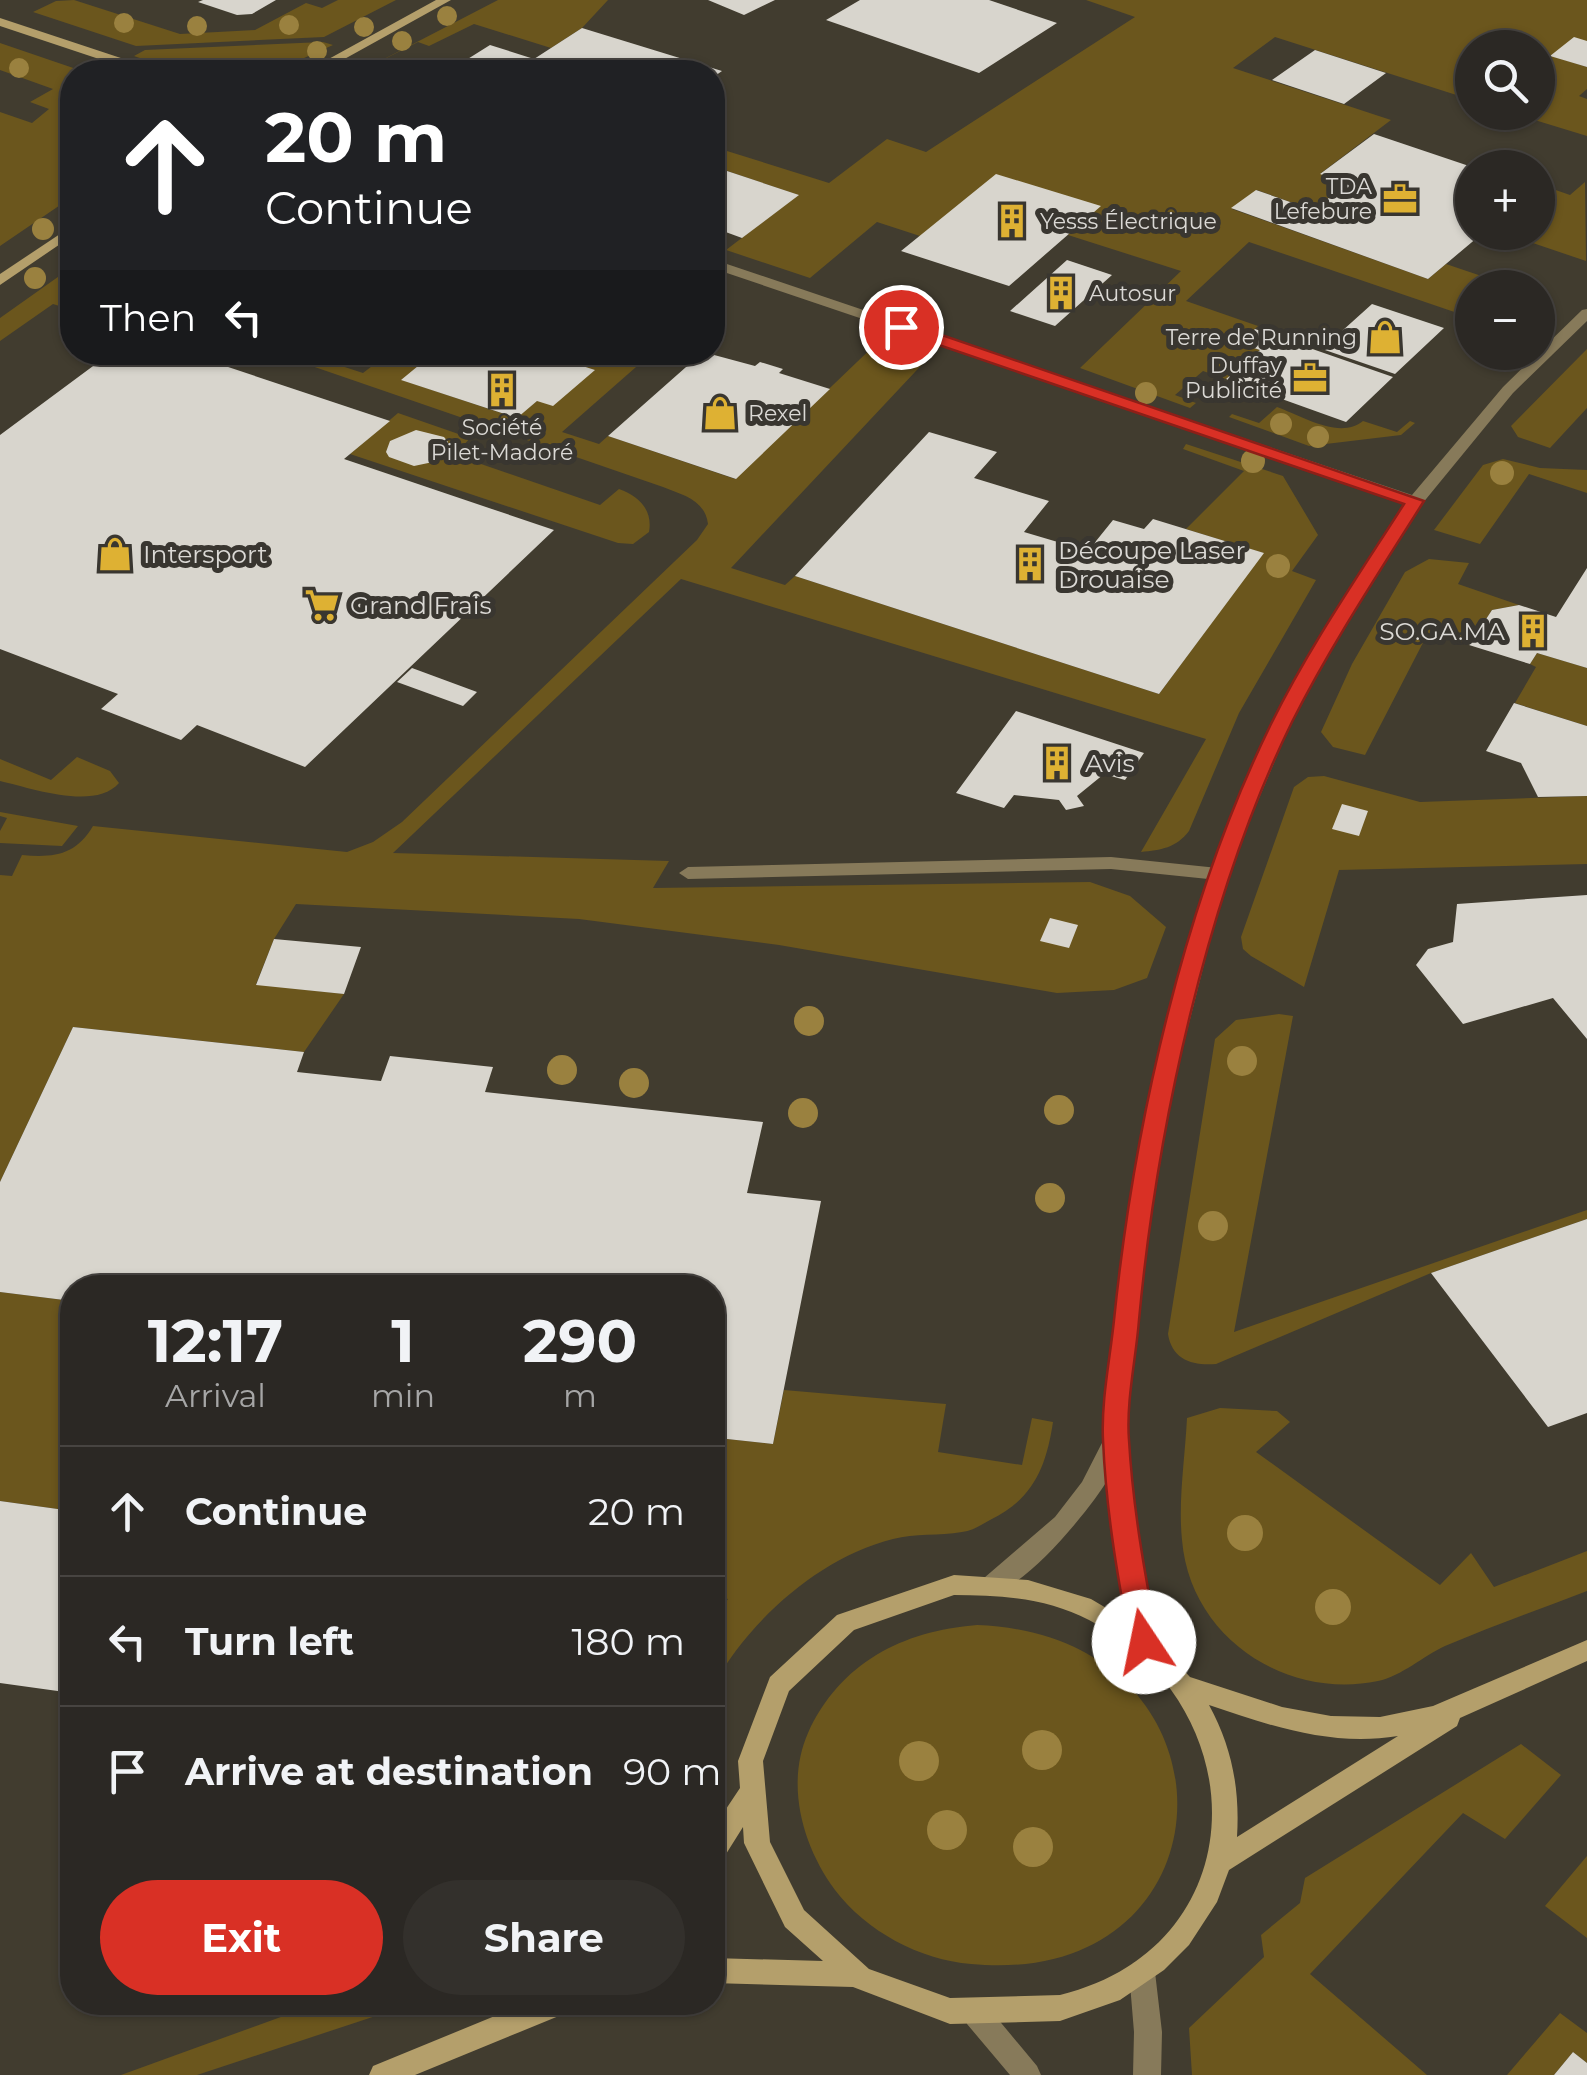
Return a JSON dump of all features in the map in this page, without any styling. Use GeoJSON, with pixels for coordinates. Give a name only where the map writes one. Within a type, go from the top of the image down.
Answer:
{"type":"FeatureCollection","features":[{"type":"Feature","properties":{"kind":"street"},"geometry":{"type":"LineString","coordinates":[[334,60],[446,0]]}},
{"type":"Feature","properties":{"kind":"street"},"geometry":{"type":"LineString","coordinates":[[0,22],[113,60]]}},
{"type":"Feature","properties":{"kind":"street"},"geometry":{"type":"LineString","coordinates":[[0,280],[60,238]]}},
{"type":"Feature","properties":{"kind":"street"},"geometry":{"type":"LineString","coordinates":[[725,267],[1415,501]]}},
{"type":"Feature","properties":{"kind":"street"},"geometry":{"type":"LineString","coordinates":[[1144,1642],[1127,1555],[1115,1436],[1131,1273],[1163,1086],[1218,874],[1281,725],[1324,643],[1415,501],[1508,390],[1587,314]]}},
{"type":"Feature","properties":{"kind":"street"},"geometry":{"type":"LineString","coordinates":[[688,872],[1110,863],[1218,874]]}},
{"type":"Feature","properties":{"kind":"street"},"geometry":{"type":"LineString","coordinates":[[992,1584],[1066,1526],[1101,1473],[1115,1436]]}},
{"type":"Feature","properties":{"kind":"street"},"geometry":{"type":"LineString","coordinates":[[992,1584],[1073,1602],[1122,1626],[1144,1642],[1186,1686],[1216,1740],[1224,1770],[1228,1831],[1222,1861],[1192,1922],[1142,1972],[1119,1986],[1065,2007],[1007,2016],[978,2015],[914,2002],[857,1976],[812,1939],[777,1896],[756,1847],[747,1797],[749,1760],[758,1726],[794,1666],[819,1640],[848,1619],[916,1591],[992,1584]]}},
{"type":"Feature","properties":{"kind":"street"},"geometry":{"type":"LineString","coordinates":[[1186,1686],[1268,1714],[1347,1728],[1410,1723],[1476,1700],[1587,1650]]}},
{"type":"Feature","properties":{"kind":"street"},"geometry":{"type":"LineString","coordinates":[[1222,1861],[1476,1700]]}},
{"type":"Feature","properties":{"kind":"street"},"geometry":{"type":"LineString","coordinates":[[725,1833],[747,1797]]}},
{"type":"Feature","properties":{"kind":"street"},"geometry":{"type":"LineString","coordinates":[[725,1971],[857,1976]]}},
{"type":"Feature","properties":{"kind":"street"},"geometry":{"type":"LineString","coordinates":[[1142,1972],[1148,2032],[1147,2075]]}},
{"type":"Feature","properties":{"kind":"street"},"geometry":{"type":"LineString","coordinates":[[383,2075],[530,2015]]}},
{"type":"Feature","properties":{"kind":"street"},"geometry":{"type":"LineString","coordinates":[[978,2015],[1027,2075]]}},
{"type":"Feature","properties":{"kind":"shaded area"},"geometry":{"type":"Polygon","coordinates":[[[0,0],[1587,0],[1587,2075],[0,2075],[0,0]]]}},
{"type":"Feature","properties":{"kind":"shaded area"},"geometry":{"type":"Polygon","coordinates":[[[74,0],[180,34],[255,30],[306,3],[322,8],[338,0],[396,0],[324,37],[136,46],[33,12],[56,1],[74,0]]]}},
{"type":"Feature","properties":{"kind":"shaded area"},"geometry":{"type":"Polygon","coordinates":[[[498,0],[608,0],[582,28],[551,48],[474,24],[429,46],[418,42],[382,60],[498,0]]]}},
{"type":"Feature","properties":{"kind":"shaded area"},"geometry":{"type":"Polygon","coordinates":[[[1086,0],[1587,0],[1587,41],[1555,55],[1555,30],[1455,30],[1455,95],[1275,37],[1233,68],[1391,120],[1321,173],[1347,184],[1313,210],[1257,190],[1232,209],[1428,279],[1446,264],[1464,270],[1455,270],[1455,312],[1249,242],[1186,301],[1258,326],[1240,343],[1260,350],[1226,379],[1203,371],[1175,395],[1196,403],[1190,408],[1080,368],[1181,271],[1068,235],[1100,206],[920,236],[877,222],[810,278],[726,250],[798,195],[725,170],[727,151],[829,183],[887,139],[926,152],[1135,17],[1086,0]]]}},
{"type":"Feature","properties":{"kind":"shaded area"},"geometry":{"type":"Polygon","coordinates":[[[323,42],[333,45],[300,60],[146,60],[134,56],[145,50],[323,42]]]}},
{"type":"Feature","properties":{"kind":"shaded area"},"geometry":{"type":"Polygon","coordinates":[[[0,43],[60,63],[60,205],[0,246],[0,112],[32,123],[49,109],[30,102],[53,89],[0,70],[0,43]]]}},
{"type":"Feature","properties":{"kind":"shaded area"},"geometry":{"type":"Polygon","coordinates":[[[1555,57],[1587,67],[1587,89],[1579,96],[1587,99],[1587,136],[1555,126],[1555,57]]]}},
{"type":"Feature","properties":{"kind":"shaded area"},"geometry":{"type":"Polygon","coordinates":[[[1585,182],[1586,261],[1553,250],[1555,190],[1570,195],[1585,182]]]}},
{"type":"Feature","properties":{"kind":"shaded area"},"geometry":{"type":"Polygon","coordinates":[[[60,276],[60,306],[53,304],[0,341],[0,318],[60,276]]]}},
{"type":"Feature","properties":{"kind":"shaded area"},"geometry":{"type":"Polygon","coordinates":[[[881,339],[930,356],[731,568],[785,585],[795,576],[1159,694],[1263,553],[1186,529],[1244,471],[1183,449],[1186,444],[1283,476],[1318,535],[1292,571],[1316,580],[1239,713],[1189,831],[1168,847],[1141,852],[1206,739],[681,579],[393,853],[669,861],[653,888],[1090,882],[1130,896],[1166,927],[1147,978],[1114,990],[1057,993],[779,945],[579,919],[296,904],[274,939],[256,984],[344,994],[304,1052],[73,1027],[0,1182],[0,875],[12,876],[22,855],[54,855],[72,849],[93,826],[347,852],[373,842],[402,822],[697,540],[708,524],[703,509],[678,493],[309,365],[339,365],[363,373],[373,365],[420,365],[402,380],[516,418],[537,401],[538,365],[638,365],[562,432],[599,444],[608,436],[735,479],[881,339]]]}},
{"type":"Feature","properties":{"kind":"shaded area"},"geometry":{"type":"Polygon","coordinates":[[[1587,349],[1587,408],[1550,448],[1518,437],[1511,426],[1587,349]]]}},
{"type":"Feature","properties":{"kind":"shaded area"},"geometry":{"type":"Polygon","coordinates":[[[1277,407],[1332,427],[1354,426],[1363,421],[1397,432],[1410,421],[1415,423],[1401,435],[1309,446],[1229,417],[1232,414],[1259,423],[1277,407]]]}},
{"type":"Feature","properties":{"kind":"shaded area"},"geometry":{"type":"Polygon","coordinates":[[[398,413],[470,438],[455,455],[600,505],[619,489],[626,492],[647,511],[649,532],[633,544],[618,543],[350,454],[398,413]]]}},
{"type":"Feature","properties":{"kind":"shaded area"},"geometry":{"type":"Polygon","coordinates":[[[1503,459],[1540,468],[1587,470],[1587,493],[1529,474],[1480,544],[1434,530],[1483,465],[1503,459]]]}},
{"type":"Feature","properties":{"kind":"shaded area"},"geometry":{"type":"Polygon","coordinates":[[[1429,559],[1469,563],[1458,584],[1519,605],[1492,610],[1469,645],[1428,633],[1365,755],[1333,747],[1321,732],[1352,664],[1405,572],[1429,559]]]}},
{"type":"Feature","properties":{"kind":"shaded area"},"geometry":{"type":"Polygon","coordinates":[[[1537,653],[1587,668],[1587,726],[1515,703],[1536,667],[1530,664],[1537,653]]]}},
{"type":"Feature","properties":{"kind":"shaded area"},"geometry":{"type":"Polygon","coordinates":[[[77,757],[110,771],[119,783],[108,791],[79,797],[0,781],[0,759],[51,780],[77,757]]]}},
{"type":"Feature","properties":{"kind":"shaded area"},"geometry":{"type":"Polygon","coordinates":[[[1324,776],[1420,802],[1587,796],[1587,864],[1339,870],[1304,987],[1251,956],[1243,949],[1241,937],[1294,787],[1308,777],[1324,776]]]}},
{"type":"Feature","properties":{"kind":"shaded area"},"geometry":{"type":"Polygon","coordinates":[[[0,812],[78,826],[62,846],[0,843],[0,831],[7,818],[0,816],[0,812]]]}},
{"type":"Feature","properties":{"kind":"shaded area"},"geometry":{"type":"Polygon","coordinates":[[[1293,1016],[1234,1332],[1587,1210],[1587,1219],[1431,1273],[1216,1364],[1185,1360],[1174,1350],[1168,1334],[1215,1039],[1236,1020],[1293,1016]]]}},
{"type":"Feature","properties":{"kind":"shaded area"},"geometry":{"type":"Polygon","coordinates":[[[0,1292],[60,1300],[60,1509],[0,1501],[0,1292]]]}},
{"type":"Feature","properties":{"kind":"shaded area"},"geometry":{"type":"Polygon","coordinates":[[[784,1390],[946,1404],[938,1452],[1022,1465],[1032,1418],[1053,1422],[1035,1480],[1005,1512],[969,1530],[893,1539],[838,1561],[788,1595],[746,1638],[725,1667],[727,1439],[773,1444],[784,1390]]]}},
{"type":"Feature","properties":{"kind":"shaded area"},"geometry":{"type":"Polygon","coordinates":[[[1220,1408],[1277,1411],[1290,1422],[1256,1452],[1440,1585],[1471,1553],[1494,1587],[1587,1551],[1587,1591],[1445,1646],[1396,1675],[1378,1681],[1309,1681],[1277,1670],[1248,1654],[1223,1632],[1203,1606],[1189,1575],[1181,1525],[1187,1418],[1220,1408]]]}},
{"type":"Feature","properties":{"kind":"shaded area"},"geometry":{"type":"Polygon","coordinates":[[[977,1625],[1066,1644],[1129,1686],[1166,1744],[1177,1808],[1163,1871],[1124,1923],[1060,1957],[971,1964],[933,1957],[896,1941],[862,1918],[835,1890],[814,1855],[801,1815],[801,1753],[821,1709],[837,1687],[876,1655],[899,1643],[950,1628],[977,1625]]]}},
{"type":"Feature","properties":{"kind":"shaded area"},"geometry":{"type":"Polygon","coordinates":[[[1521,1744],[1561,1775],[1505,1839],[1463,1813],[1310,1974],[1427,2075],[1192,2075],[1189,2028],[1264,1957],[1261,1935],[1300,1903],[1305,1878],[1521,1744]]]}},
{"type":"Feature","properties":{"kind":"shaded area"},"geometry":{"type":"Polygon","coordinates":[[[1587,1856],[1587,1938],[1545,1906],[1587,1856]]]}},
{"type":"Feature","properties":{"kind":"shaded area"},"geometry":{"type":"Polygon","coordinates":[[[1560,2013],[1587,2033],[1587,2063],[1573,2052],[1554,2075],[1507,2075],[1560,2013]]]}},
{"type":"Feature","properties":{"kind":"shaded area"},"geometry":{"type":"Polygon","coordinates":[[[286,2015],[379,2015],[197,2075],[121,2075],[286,2015]]]}},
{"type":"Feature","properties":{"kind":"building"},"geometry":{"type":"Polygon","coordinates":[[[276,0],[252,14],[237,15],[198,2],[276,0]]]}},
{"type":"Feature","properties":{"kind":"building"},"geometry":{"type":"Polygon","coordinates":[[[708,0],[775,0],[744,15],[708,0]]]}},
{"type":"Feature","properties":{"kind":"building"},"geometry":{"type":"Polygon","coordinates":[[[860,0],[989,0],[1057,23],[979,73],[826,20],[860,0]]]}},
{"type":"Feature","properties":{"kind":"building"},"geometry":{"type":"Polygon","coordinates":[[[582,28],[686,60],[466,60],[490,45],[534,59],[582,28]]]}},
{"type":"Feature","properties":{"kind":"building"},"geometry":{"type":"Polygon","coordinates":[[[1574,37],[1587,41],[1587,67],[1555,57],[1555,52],[1574,37]]]}},
{"type":"Feature","properties":{"kind":"building"},"geometry":{"type":"Polygon","coordinates":[[[1315,50],[1386,73],[1344,104],[1272,80],[1315,50]]]}},
{"type":"Feature","properties":{"kind":"building","name":"TDA Lefebure"},"geometry":{"type":"Polygon","coordinates":[[[1374,134],[1455,161],[1455,250],[1463,250],[1428,279],[1231,208],[1256,190],[1313,210],[1347,184],[1320,174],[1374,134]]]}},
{"type":"Feature","properties":{"kind":"building"},"geometry":{"type":"Polygon","coordinates":[[[725,170],[799,195],[742,238],[725,232],[725,170]]]}},
{"type":"Feature","properties":{"kind":"building","name":"Yesss Électrique"},"geometry":{"type":"Polygon","coordinates":[[[996,174],[1101,206],[1009,286],[901,251],[996,174]]]}},
{"type":"Feature","properties":{"kind":"building","name":"Autosur"},"geometry":{"type":"Polygon","coordinates":[[[1067,260],[1112,275],[1055,326],[1010,311],[1067,260]]]}},
{"type":"Feature","properties":{"kind":"building","name":"Terre de Running"},"geometry":{"type":"Polygon","coordinates":[[[1372,304],[1444,328],[1395,374],[1322,349],[1372,304]]]}},
{"type":"Feature","properties":{"kind":"building","name":"Duffay Publicité"},"geometry":{"type":"Polygon","coordinates":[[[1255,329],[1393,377],[1346,422],[1226,379],[1260,350],[1239,343],[1255,329]]]}},
{"type":"Feature","properties":{"kind":"building","name":"Rexel"},"geometry":{"type":"Polygon","coordinates":[[[725,358],[755,366],[760,362],[783,369],[779,373],[830,389],[736,479],[608,436],[688,365],[725,365],[725,358]]]}},
{"type":"Feature","properties":{"kind":"building"},"geometry":{"type":"Polygon","coordinates":[[[94,365],[222,365],[390,421],[344,459],[554,530],[305,767],[197,725],[181,740],[101,709],[118,694],[0,649],[0,435],[94,365]]]}},
{"type":"Feature","properties":{"kind":"building","name":"Société Pilet-Madoré"},"geometry":{"type":"Polygon","coordinates":[[[419,365],[579,365],[595,370],[553,406],[537,401],[517,418],[401,380],[419,365]]]}},
{"type":"Feature","properties":{"kind":"building"},"geometry":{"type":"Polygon","coordinates":[[[416,430],[444,437],[448,442],[447,453],[433,462],[414,466],[389,457],[386,452],[390,441],[416,430]]]}},
{"type":"Feature","properties":{"kind":"building","name":"Découpe Laser Drouaise"},"geometry":{"type":"Polygon","coordinates":[[[929,432],[997,452],[974,478],[1049,501],[1024,532],[1088,551],[1113,520],[1144,529],[1153,519],[1264,553],[1159,694],[795,576],[929,432]]]}},
{"type":"Feature","properties":{"kind":"building","name":"SO.GA.MA"},"geometry":{"type":"Polygon","coordinates":[[[1587,568],[1587,668],[1537,653],[1530,664],[1469,645],[1492,610],[1519,605],[1556,617],[1587,568]]]}},
{"type":"Feature","properties":{"kind":"building"},"geometry":{"type":"Polygon","coordinates":[[[412,668],[477,692],[463,706],[397,682],[412,668]]]}},
{"type":"Feature","properties":{"kind":"building","name":"SO.GA.MA"},"geometry":{"type":"Polygon","coordinates":[[[1514,703],[1587,726],[1587,796],[1538,797],[1521,763],[1486,751],[1514,703]]]}},
{"type":"Feature","properties":{"kind":"building","name":"Avis"},"geometry":{"type":"Polygon","coordinates":[[[1016,711],[1144,753],[1125,780],[1104,774],[1077,796],[1084,806],[1066,810],[1059,800],[1014,795],[1004,808],[956,793],[1016,711]]]}},
{"type":"Feature","properties":{"kind":"building"},"geometry":{"type":"Polygon","coordinates":[[[1342,804],[1368,811],[1359,836],[1332,829],[1342,804]]]}},
{"type":"Feature","properties":{"kind":"building"},"geometry":{"type":"Polygon","coordinates":[[[1587,895],[1587,1039],[1553,998],[1463,1024],[1416,965],[1428,949],[1453,942],[1457,904],[1587,895]]]}},
{"type":"Feature","properties":{"kind":"building"},"geometry":{"type":"Polygon","coordinates":[[[1050,918],[1078,925],[1069,948],[1040,941],[1050,918]]]}},
{"type":"Feature","properties":{"kind":"building"},"geometry":{"type":"Polygon","coordinates":[[[274,939],[361,947],[344,994],[256,985],[274,939]]]}},
{"type":"Feature","properties":{"kind":"building"},"geometry":{"type":"Polygon","coordinates":[[[73,1027],[304,1052],[297,1072],[381,1081],[390,1056],[493,1067],[485,1092],[763,1122],[747,1193],[821,1201],[773,1444],[727,1439],[725,1447],[725,1275],[60,1275],[60,1300],[0,1292],[0,1182],[73,1027]]]}},
{"type":"Feature","properties":{"kind":"building"},"geometry":{"type":"Polygon","coordinates":[[[1587,1219],[1587,1413],[1548,1427],[1431,1273],[1587,1219]]]}},
{"type":"Feature","properties":{"kind":"building"},"geometry":{"type":"Polygon","coordinates":[[[0,1501],[60,1509],[60,1691],[0,1683],[0,1501]]]}},
{"type":"Feature","properties":{"kind":"building"},"geometry":{"type":"Polygon","coordinates":[[[1573,2052],[1587,2063],[1587,2075],[1554,2075],[1573,2052]]]}},
{"type":"Feature","properties":{"kind":"place","name":"TDA Lefebure"},"geometry":{"type":"Point","coordinates":[1400,199]}},
{"type":"Feature","properties":{"kind":"place","name":"Yesss Électrique"},"geometry":{"type":"Point","coordinates":[1012,221]}},
{"type":"Feature","properties":{"kind":"place","name":"Autosur"},"geometry":{"type":"Point","coordinates":[1061,293]}},
{"type":"Feature","properties":{"kind":"place","name":"Terre de Running"},"geometry":{"type":"Point","coordinates":[1385,337]}},
{"type":"Feature","properties":{"kind":"place","name":"Duffay Publicité"},"geometry":{"type":"Point","coordinates":[1310,378]}},
{"type":"Feature","properties":{"kind":"place","name":"Société Pilet-Madoré"},"geometry":{"type":"Point","coordinates":[502,390]}},
{"type":"Feature","properties":{"kind":"place","name":"Rexel"},"geometry":{"type":"Point","coordinates":[720,413]}},
{"type":"Feature","properties":{"kind":"place","name":"Intersport"},"geometry":{"type":"Point","coordinates":[115,554]}},
{"type":"Feature","properties":{"kind":"place","name":"Découpe Laser Drouaise"},"geometry":{"type":"Point","coordinates":[1030,564]}},
{"type":"Feature","properties":{"kind":"place","name":"Grand Frais"},"geometry":{"type":"Point","coordinates":[322,605]}},
{"type":"Feature","properties":{"kind":"place","name":"SO.GA.MA"},"geometry":{"type":"Point","coordinates":[1533,631]}},
{"type":"Feature","properties":{"kind":"place","name":"Avis"},"geometry":{"type":"Point","coordinates":[1057,763]}},
{"type":"Feature","properties":{"kind":"route"},"geometry":{"type":"LineString","coordinates":[[901,327],[1415,501],[1324,643],[1281,725],[1218,874],[1163,1086],[1131,1273],[1115,1436],[1127,1555],[1144,1642]]}}]}
